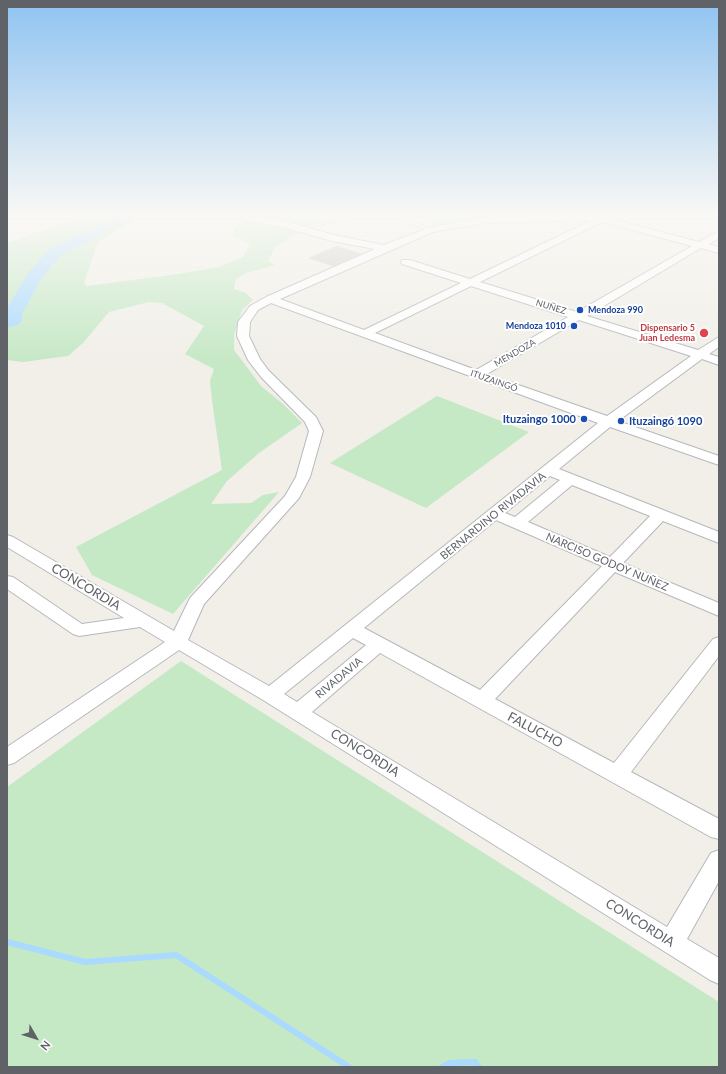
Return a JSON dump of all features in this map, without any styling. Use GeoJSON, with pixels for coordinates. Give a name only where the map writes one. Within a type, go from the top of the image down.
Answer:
{"type":"FeatureCollection","features":[{"type":"Feature","properties":{"kind":"street"},"geometry":{"type":"LineString","coordinates":[[7,756],[178,642],[196,602],[291,498],[303,477],[316,431],[311,420],[265,374],[254,360],[243,336],[244,322],[254,308],[270,299],[348,264]]}},
{"type":"Feature","properties":{"kind":"street","name":"NUÑEZ"},"geometry":{"type":"LineString","coordinates":[[413,264],[701,354],[719,361]]}},
{"type":"Feature","properties":{"kind":"street"},"geometry":{"type":"LineString","coordinates":[[364,334],[509,264]]}},
{"type":"Feature","properties":{"kind":"street","name":"MENDOZA"},"geometry":{"type":"LineString","coordinates":[[477,375],[667,264]]}},
{"type":"Feature","properties":{"kind":"street","name":"ITUZAINGÓ"},"geometry":{"type":"LineString","coordinates":[[270,299],[477,375],[719,461]]}},
{"type":"Feature","properties":{"kind":"street","name":"BERNARDINO RIVADAVIA"},"geometry":{"type":"LineString","coordinates":[[270,695],[610,421],[719,341]]}},
{"type":"Feature","properties":{"kind":"street"},"geometry":{"type":"LineString","coordinates":[[550,470],[719,538]]}},
{"type":"Feature","properties":{"kind":"street"},"geometry":{"type":"LineString","coordinates":[[517,523],[570,478]]}},
{"type":"Feature","properties":{"kind":"street","name":"NARCISO GODOY NUÑEZ"},"geometry":{"type":"LineString","coordinates":[[495,514],[719,610]]}},
{"type":"Feature","properties":{"kind":"street"},"geometry":{"type":"LineString","coordinates":[[481,701],[661,514]]}},
{"type":"Feature","properties":{"kind":"street","name":"CONCORDIA"},"geometry":{"type":"LineString","coordinates":[[7,540],[142,621],[299,712],[719,972]]}},
{"type":"Feature","properties":{"kind":"street"},"geometry":{"type":"LineString","coordinates":[[7,581],[80,630],[142,621]]}},
{"type":"Feature","properties":{"kind":"street","name":"FALUCHO"},"geometry":{"type":"LineString","coordinates":[[351,629],[719,830]]}},
{"type":"Feature","properties":{"kind":"street"},"geometry":{"type":"LineString","coordinates":[[617,774],[719,643]]}},
{"type":"Feature","properties":{"kind":"street","name":"RIVADAVIA"},"geometry":{"type":"LineString","coordinates":[[299,712],[379,644]]}},
{"type":"Feature","properties":{"kind":"street"},"geometry":{"type":"LineString","coordinates":[[672,942],[719,860]]}},
{"type":"Feature","properties":{"kind":"green space"},"geometry":{"type":"Polygon","coordinates":[[[7,264],[90,264],[84,283],[87,286],[178,274],[219,267],[226,264],[275,265],[246,273],[236,279],[234,289],[246,293],[253,300],[242,310],[234,335],[234,350],[261,386],[283,404],[302,423],[259,453],[227,481],[211,504],[251,503],[263,495],[279,492],[173,614],[92,575],[76,547],[222,470],[210,381],[214,369],[185,354],[204,326],[162,303],[149,302],[109,312],[84,342],[68,356],[23,362],[7,360],[7,264]]]}},
{"type":"Feature","properties":{"kind":"green space"},"geometry":{"type":"Polygon","coordinates":[[[437,396],[529,432],[426,508],[330,463],[437,396]]]}},
{"type":"Feature","properties":{"kind":"green space"},"geometry":{"type":"Polygon","coordinates":[[[181,661],[719,1002],[719,1067],[7,1067],[7,787],[181,661]]]}},
{"type":"Feature","properties":{"kind":"waterway"},"geometry":{"type":"LineString","coordinates":[[7,323],[13,320],[13,314],[34,277],[45,264]]}},
{"type":"Feature","properties":{"kind":"waterway"},"geometry":{"type":"LineString","coordinates":[[7,942],[85,962],[176,955],[349,1067]]}},
{"type":"Feature","properties":{"kind":"waterway"},"geometry":{"type":"LineString","coordinates":[[442,1067],[449,1063],[475,1062],[479,1067]]}},
{"type":"Feature","properties":{"kind":"place","name":"Mendoza 990"},"geometry":{"type":"Point","coordinates":[580,310]}},
{"type":"Feature","properties":{"kind":"place","name":"Mendoza 1010"},"geometry":{"type":"Point","coordinates":[574,326]}},
{"type":"Feature","properties":{"kind":"place","name":"Dispensario 5 Juan Ledesma"},"geometry":{"type":"Point","coordinates":[704,333]}},
{"type":"Feature","properties":{"kind":"place","name":"Ituzaingo 1000"},"geometry":{"type":"Point","coordinates":[584,419]}},
{"type":"Feature","properties":{"kind":"place","name":"Ituzaingó 1090"},"geometry":{"type":"Point","coordinates":[621,421]}}]}
